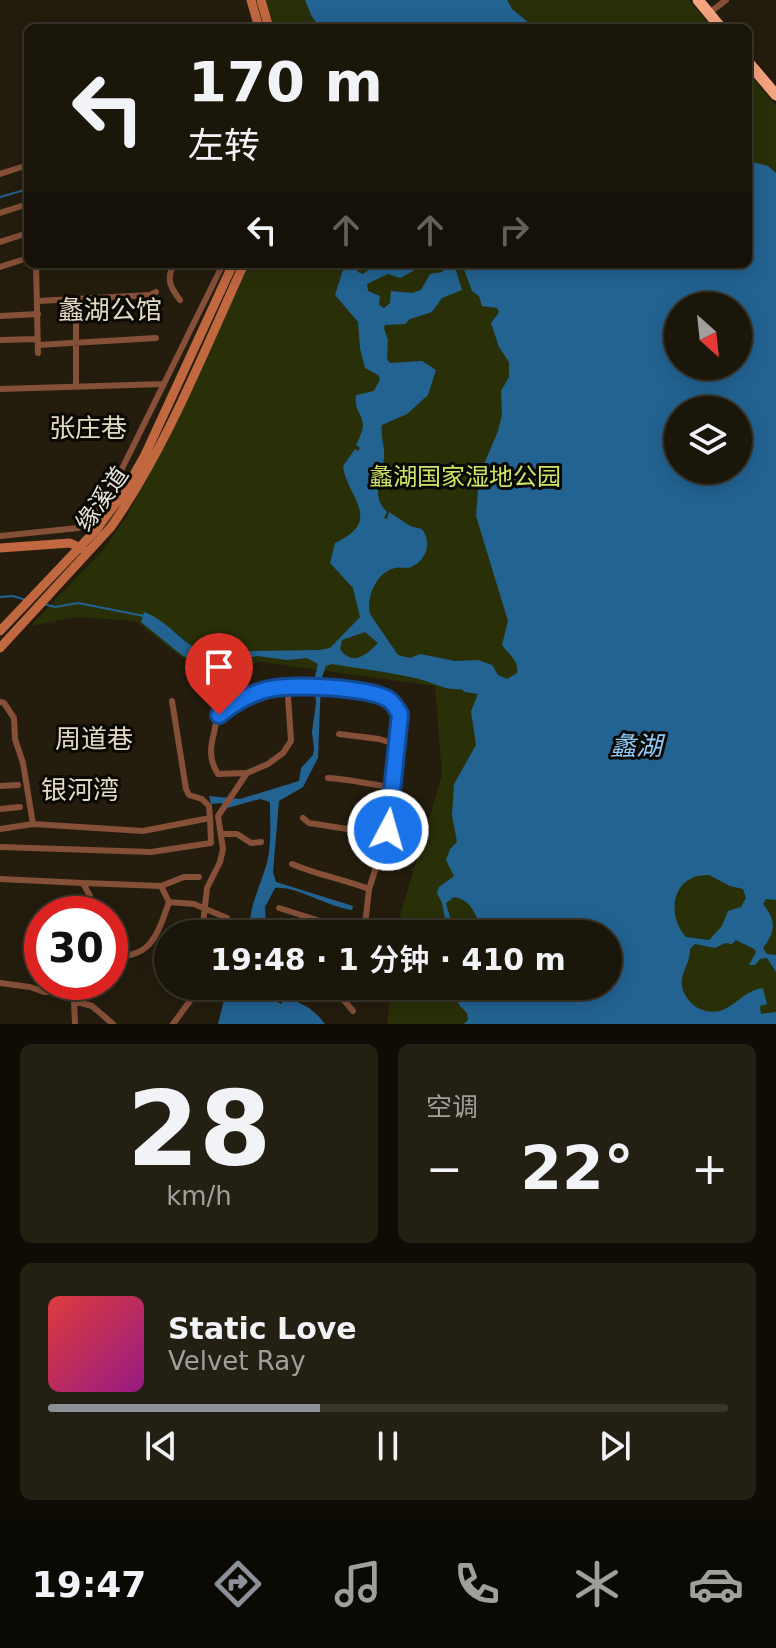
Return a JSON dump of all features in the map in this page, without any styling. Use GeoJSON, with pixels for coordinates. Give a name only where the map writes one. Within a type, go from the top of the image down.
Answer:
{"type":"FeatureCollection","features":[{"type":"Feature","properties":{"kind":"highway"},"geometry":{"type":"LineString","coordinates":[[698,0],[718,24]]}},
{"type":"Feature","properties":{"kind":"highway"},"geometry":{"type":"LineString","coordinates":[[752,67],[776,95]]}},
{"type":"Feature","properties":{"kind":"main road"},"geometry":{"type":"LineString","coordinates":[[251,0],[258,24]]}},
{"type":"Feature","properties":{"kind":"main road"},"geometry":{"type":"LineString","coordinates":[[261,0],[268,24]]}},
{"type":"Feature","properties":{"kind":"main road","name":"缘溪道"},"geometry":{"type":"LineString","coordinates":[[0,648],[46,596],[110,513],[145,455],[231,268]]}},
{"type":"Feature","properties":{"kind":"main road","name":"缘溪道"},"geometry":{"type":"LineString","coordinates":[[0,631],[125,507],[154,458],[242,268]]}},
{"type":"Feature","properties":{"kind":"main road"},"geometry":{"type":"LineString","coordinates":[[0,548],[70,543],[84,549]]}},
{"type":"Feature","properties":{"kind":"street"},"geometry":{"type":"LineString","coordinates":[[709,13],[726,0]]}},
{"type":"Feature","properties":{"kind":"street"},"geometry":{"type":"LineString","coordinates":[[0,174],[24,166]]}},
{"type":"Feature","properties":{"kind":"street"},"geometry":{"type":"LineString","coordinates":[[0,213],[24,205]]}},
{"type":"Feature","properties":{"kind":"street"},"geometry":{"type":"LineString","coordinates":[[0,242],[24,234]]}},
{"type":"Feature","properties":{"kind":"street"},"geometry":{"type":"LineString","coordinates":[[0,267],[24,259]]}},
{"type":"Feature","properties":{"kind":"street"},"geometry":{"type":"LineString","coordinates":[[36,268],[38,345]]}},
{"type":"Feature","properties":{"kind":"street"},"geometry":{"type":"LineString","coordinates":[[172,268],[168,274],[171,289],[180,300]]}},
{"type":"Feature","properties":{"kind":"street"},"geometry":{"type":"LineString","coordinates":[[0,536],[78,528],[89,520],[110,493],[221,268]]}},
{"type":"Feature","properties":{"kind":"street"},"geometry":{"type":"LineString","coordinates":[[38,301],[150,295],[156,292]]}},
{"type":"Feature","properties":{"kind":"street"},"geometry":{"type":"LineString","coordinates":[[76,299],[76,387]]}},
{"type":"Feature","properties":{"kind":"street"},"geometry":{"type":"LineString","coordinates":[[0,316],[38,314]]}},
{"type":"Feature","properties":{"kind":"street"},"geometry":{"type":"LineString","coordinates":[[0,340],[38,345],[156,338]]}},
{"type":"Feature","properties":{"kind":"street"},"geometry":{"type":"LineString","coordinates":[[0,389],[164,384]]}},
{"type":"Feature","properties":{"kind":"street"},"geometry":{"type":"LineString","coordinates":[[281,688],[288,696],[291,741],[283,753],[247,773],[218,774],[211,763],[211,743],[219,715],[232,704],[268,689],[281,688],[318,687],[379,695],[393,701],[400,714],[388,830],[369,889],[365,920]]}},
{"type":"Feature","properties":{"kind":"street"},"geometry":{"type":"LineString","coordinates":[[288,696],[295,688]]}},
{"type":"Feature","properties":{"kind":"street"},"geometry":{"type":"LineString","coordinates":[[0,847],[151,852],[211,843],[209,806],[189,795],[186,789],[172,701]]}},
{"type":"Feature","properties":{"kind":"street"},"geometry":{"type":"LineString","coordinates":[[0,702],[14,718],[15,739],[23,763],[33,824]]}},
{"type":"Feature","properties":{"kind":"street"},"geometry":{"type":"LineString","coordinates":[[339,734],[379,739],[398,745]]}},
{"type":"Feature","properties":{"kind":"street"},"geometry":{"type":"LineString","coordinates":[[203,920],[207,888],[223,849],[218,816],[247,773]]}},
{"type":"Feature","properties":{"kind":"street"},"geometry":{"type":"LineString","coordinates":[[229,774],[240,785]]}},
{"type":"Feature","properties":{"kind":"street"},"geometry":{"type":"LineString","coordinates":[[328,778],[393,787]]}},
{"type":"Feature","properties":{"kind":"street"},"geometry":{"type":"LineString","coordinates":[[0,786],[18,785]]}},
{"type":"Feature","properties":{"kind":"street"},"geometry":{"type":"LineString","coordinates":[[0,809],[20,807]]}},
{"type":"Feature","properties":{"kind":"street"},"geometry":{"type":"LineString","coordinates":[[0,829],[33,824],[143,831],[210,818]]}},
{"type":"Feature","properties":{"kind":"street"},"geometry":{"type":"LineString","coordinates":[[303,818],[309,823],[360,831],[384,843]]}},
{"type":"Feature","properties":{"kind":"street"},"geometry":{"type":"LineString","coordinates":[[221,834],[237,834],[251,843],[261,842]]}},
{"type":"Feature","properties":{"kind":"street"},"geometry":{"type":"LineString","coordinates":[[292,864],[316,875],[369,889]]}},
{"type":"Feature","properties":{"kind":"street"},"geometry":{"type":"LineString","coordinates":[[0,879],[161,886],[184,877],[199,877]]}},
{"type":"Feature","properties":{"kind":"street"},"geometry":{"type":"LineString","coordinates":[[83,883],[90,896],[101,884]]}},
{"type":"Feature","properties":{"kind":"street"},"geometry":{"type":"LineString","coordinates":[[161,886],[169,902]]}},
{"type":"Feature","properties":{"kind":"street"},"geometry":{"type":"LineString","coordinates":[[169,902],[194,904],[227,918]]}},
{"type":"Feature","properties":{"kind":"street"},"geometry":{"type":"LineString","coordinates":[[128,955],[138,955],[149,946],[169,902]]}},
{"type":"Feature","properties":{"kind":"street"},"geometry":{"type":"LineString","coordinates":[[279,908],[317,920]]}},
{"type":"Feature","properties":{"kind":"street"},"geometry":{"type":"LineString","coordinates":[[0,983],[24,988]]}},
{"type":"Feature","properties":{"kind":"street"},"geometry":{"type":"LineString","coordinates":[[173,1024],[191,1000]]}},
{"type":"Feature","properties":{"kind":"street"},"geometry":{"type":"LineString","coordinates":[[344,1000],[353,1011]]}},
{"type":"Feature","properties":{"kind":"street"},"geometry":{"type":"LineString","coordinates":[[75,1024],[74,1001],[92,1006],[113,1024]]}},
{"type":"Feature","properties":{"kind":"green space"},"geometry":{"type":"Polygon","coordinates":[[[266,0],[689,0],[709,24],[273,24],[266,0]]]}},
{"type":"Feature","properties":{"kind":"green space","name":"蠡湖国家湿地公园"},"geometry":{"type":"Polygon","coordinates":[[[752,77],[776,106],[776,1024],[387,1024],[390,1000],[622,1000],[622,920],[400,920],[442,775],[435,686],[261,662],[213,671],[184,659],[135,621],[78,617],[30,626],[104,549],[129,513],[247,268],[752,268],[752,77]]]}},
{"type":"Feature","properties":{"kind":"water"},"geometry":{"type":"Polygon","coordinates":[[[305,0],[507,0],[512,9],[530,24],[318,24],[305,0]]]}},
{"type":"Feature","properties":{"kind":"water","name":"蠡湖"},"geometry":{"type":"Polygon","coordinates":[[[752,162],[768,166],[776,173],[776,900],[766,899],[763,904],[773,926],[763,948],[767,954],[776,955],[776,972],[767,958],[749,965],[756,952],[736,940],[715,948],[695,944],[690,949],[682,986],[696,1007],[716,1012],[763,988],[767,1004],[760,1006],[761,1014],[776,1012],[776,1024],[464,1024],[468,1020],[467,1013],[457,1000],[622,1000],[622,920],[478,920],[469,905],[454,897],[446,903],[451,920],[445,920],[437,893],[439,887],[454,876],[446,860],[457,842],[452,816],[454,784],[476,745],[471,711],[478,694],[386,672],[332,664],[326,666],[321,680],[318,758],[303,787],[279,801],[273,872],[276,882],[353,906],[352,910],[293,890],[275,888],[265,907],[266,920],[251,920],[269,851],[270,802],[260,799],[227,808],[221,803],[211,804],[209,796],[240,799],[299,781],[301,768],[313,755],[314,749],[314,680],[318,664],[307,658],[287,660],[257,656],[207,666],[183,656],[141,622],[144,612],[203,652],[330,648],[360,617],[353,588],[330,563],[335,543],[350,534],[358,525],[360,516],[343,466],[355,449],[358,451],[360,448],[356,445],[363,424],[356,395],[374,391],[380,379],[365,368],[358,322],[335,295],[342,268],[357,268],[363,274],[371,268],[414,268],[400,278],[388,274],[367,284],[368,291],[380,296],[379,305],[384,308],[390,303],[391,291],[412,293],[421,290],[430,274],[442,272],[444,268],[455,268],[462,290],[442,298],[432,312],[410,319],[405,324],[385,325],[384,328],[390,363],[422,361],[436,370],[428,395],[407,414],[382,425],[384,457],[378,486],[379,499],[387,512],[384,518],[387,519],[389,512],[410,526],[422,529],[427,545],[425,555],[418,563],[408,568],[388,570],[378,580],[371,593],[369,608],[398,655],[410,658],[420,654],[455,661],[478,660],[492,665],[498,675],[507,679],[517,673],[513,658],[502,645],[508,621],[476,516],[479,476],[498,431],[502,415],[501,391],[509,377],[509,362],[499,347],[491,323],[499,312],[497,308],[482,306],[479,296],[472,291],[463,268],[752,268],[752,162]],[[365,632],[342,640],[340,649],[355,658],[364,655],[378,643],[365,632]],[[709,875],[687,881],[676,897],[676,917],[686,937],[709,940],[722,926],[728,911],[741,907],[746,898],[743,889],[709,875]]]}},
{"type":"Feature","properties":{"kind":"water"},"geometry":{"type":"Polygon","coordinates":[[[224,1000],[274,1000],[281,1004],[284,1000],[291,1000],[303,1004],[325,1024],[218,1024],[224,1000]]]}},
{"type":"Feature","properties":{"kind":"waterway"},"geometry":{"type":"LineString","coordinates":[[0,197],[24,190]]}},
{"type":"Feature","properties":{"kind":"waterway"},"geometry":{"type":"LineString","coordinates":[[0,597],[13,596],[26,600]]}},
{"type":"Feature","properties":{"kind":"waterway"},"geometry":{"type":"LineString","coordinates":[[44,604],[55,607],[78,603],[144,616]]}},
{"type":"Feature","properties":{"kind":"district","name":"蠡湖公馆"},"geometry":{"type":"Point","coordinates":[110,310]}},
{"type":"Feature","properties":{"kind":"district","name":"张庄巷"},"geometry":{"type":"Point","coordinates":[88,428]}},
{"type":"Feature","properties":{"kind":"district","name":"周道巷"},"geometry":{"type":"Point","coordinates":[94,739]}},
{"type":"Feature","properties":{"kind":"district","name":"银河湾"},"geometry":{"type":"Point","coordinates":[80,790]}},
{"type":"Feature","properties":{"kind":"route"},"geometry":{"type":"LineString","coordinates":[[219,715],[232,704],[268,689],[326,686],[379,695],[393,701],[400,714],[388,830]]}}]}
